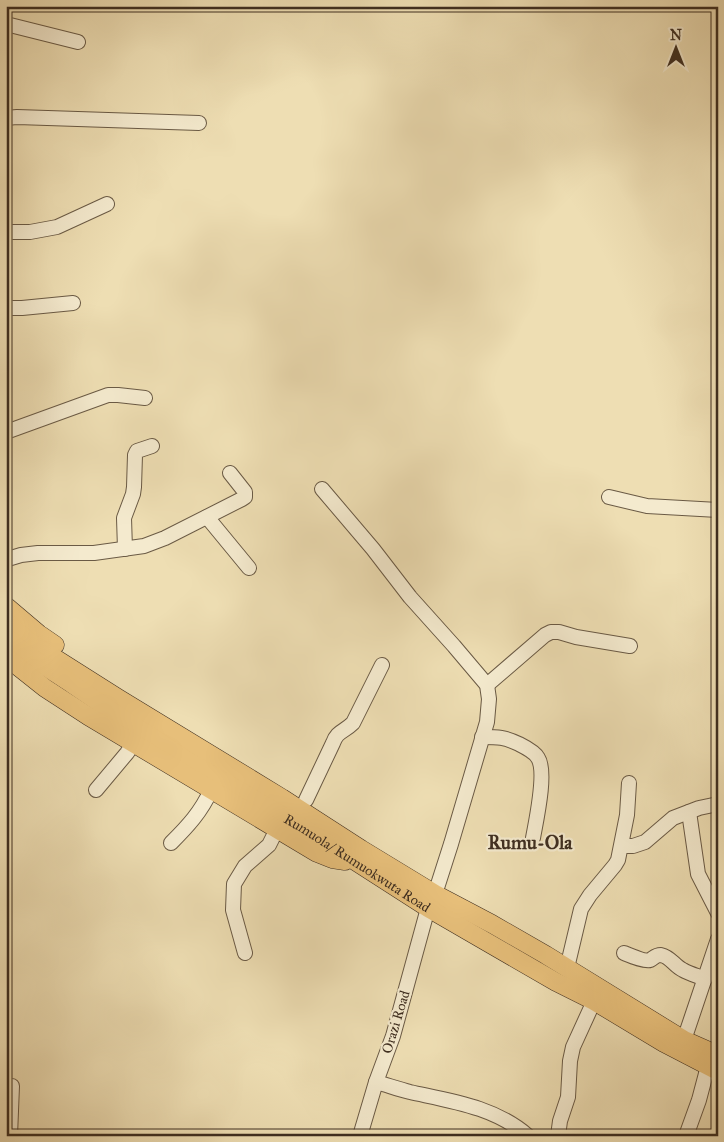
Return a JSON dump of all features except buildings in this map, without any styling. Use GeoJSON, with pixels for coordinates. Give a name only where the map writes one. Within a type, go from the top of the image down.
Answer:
{"type":"FeatureCollection","features":[{"type":"Feature","properties":{"kind":"main road"},"geometry":{"type":"LineString","coordinates":[[6,606],[39,634],[89,668],[306,800],[350,829],[359,839],[359,855],[332,859],[318,853],[88,716],[45,688],[6,657]]}},
{"type":"Feature","properties":{"kind":"main road","name":"Rumuola/ Rumuokwuta Road"},"geometry":{"type":"LineString","coordinates":[[6,621],[28,641],[282,798],[359,855],[432,901],[484,939],[664,1043],[714,1064]]}},
{"type":"Feature","properties":{"kind":"main road","name":"Rumuola/ Rumuokwuta Road"},"geometry":{"type":"LineString","coordinates":[[6,637],[26,654],[185,759],[305,829],[359,855]]}},
{"type":"Feature","properties":{"kind":"main road","name":"Rumuola/ Rumuokwuta Road"},"geometry":{"type":"LineString","coordinates":[[432,901],[492,924],[684,1040],[714,1064]]}},
{"type":"Feature","properties":{"kind":"street"},"geometry":{"type":"LineString","coordinates":[[6,24],[78,42]]}},
{"type":"Feature","properties":{"kind":"street"},"geometry":{"type":"LineString","coordinates":[[6,118],[199,124]]}},
{"type":"Feature","properties":{"kind":"street"},"geometry":{"type":"LineString","coordinates":[[6,232],[30,232],[57,227],[107,204]]}},
{"type":"Feature","properties":{"kind":"street"},"geometry":{"type":"LineString","coordinates":[[6,308],[73,302]]}},
{"type":"Feature","properties":{"kind":"street"},"geometry":{"type":"LineString","coordinates":[[6,432],[108,395],[118,394],[145,398]]}},
{"type":"Feature","properties":{"kind":"street"},"geometry":{"type":"LineString","coordinates":[[125,549],[124,518],[133,494],[135,455],[137,451],[152,446]]}},
{"type":"Feature","properties":{"kind":"street"},"geometry":{"type":"LineString","coordinates":[[6,560],[21,555],[38,553],[94,553],[125,549],[144,546],[165,538],[245,497],[244,492],[230,474]]}},
{"type":"Feature","properties":{"kind":"street"},"geometry":{"type":"LineString","coordinates":[[322,489],[373,549],[410,597],[486,685],[551,632],[560,632],[576,637],[630,646]]}},
{"type":"Feature","properties":{"kind":"street"},"geometry":{"type":"LineString","coordinates":[[609,497],[647,506],[718,510]]}},
{"type":"Feature","properties":{"kind":"street"},"geometry":{"type":"LineString","coordinates":[[207,517],[249,568]]}},
{"type":"Feature","properties":{"kind":"street"},"geometry":{"type":"LineString","coordinates":[[306,800],[336,735],[352,723],[382,665]]}},
{"type":"Feature","properties":{"kind":"street","name":"Orazi Road"},"geometry":{"type":"LineString","coordinates":[[360,1136],[376,1082],[393,1036],[482,737],[490,699],[486,685]]}},
{"type":"Feature","properties":{"kind":"street"},"geometry":{"type":"LineString","coordinates":[[482,737],[507,738],[522,746],[539,759],[541,780],[533,838]]}},
{"type":"Feature","properties":{"kind":"street"},"geometry":{"type":"LineString","coordinates":[[96,790],[134,744]]}},
{"type":"Feature","properties":{"kind":"street"},"geometry":{"type":"LineString","coordinates":[[567,968],[581,909],[590,894],[618,860],[627,815],[628,783]]}},
{"type":"Feature","properties":{"kind":"street"},"geometry":{"type":"LineString","coordinates":[[171,843],[190,824],[211,790]]}},
{"type":"Feature","properties":{"kind":"street"},"geometry":{"type":"LineString","coordinates":[[622,846],[633,846],[645,842],[673,818],[718,804]]}},
{"type":"Feature","properties":{"kind":"street"},"geometry":{"type":"LineString","coordinates":[[689,812],[698,874],[718,913]]}},
{"type":"Feature","properties":{"kind":"street"},"geometry":{"type":"LineString","coordinates":[[244,953],[233,910],[234,884],[245,866],[269,845],[278,829]]}},
{"type":"Feature","properties":{"kind":"street"},"geometry":{"type":"LineString","coordinates":[[684,1040],[718,939]]}},
{"type":"Feature","properties":{"kind":"street"},"geometry":{"type":"LineString","coordinates":[[624,953],[645,960],[661,955],[673,961],[678,967],[705,979]]}},
{"type":"Feature","properties":{"kind":"street"},"geometry":{"type":"LineString","coordinates":[[558,1136],[560,1121],[568,1098],[570,1061],[573,1047],[594,1001]]}},
{"type":"Feature","properties":{"kind":"street"},"geometry":{"type":"LineString","coordinates":[[686,1136],[714,1064]]}},
{"type":"Feature","properties":{"kind":"street"},"geometry":{"type":"LineString","coordinates":[[376,1082],[407,1091],[469,1104],[503,1118],[528,1136]]}},
{"type":"Feature","properties":{"kind":"street"},"geometry":{"type":"LineString","coordinates":[[10,1136],[12,1086]]}},
{"type":"Feature","properties":{"kind":"district","name":"Rumu-Ola"},"geometry":{"type":"Point","coordinates":[530,842]}}]}
